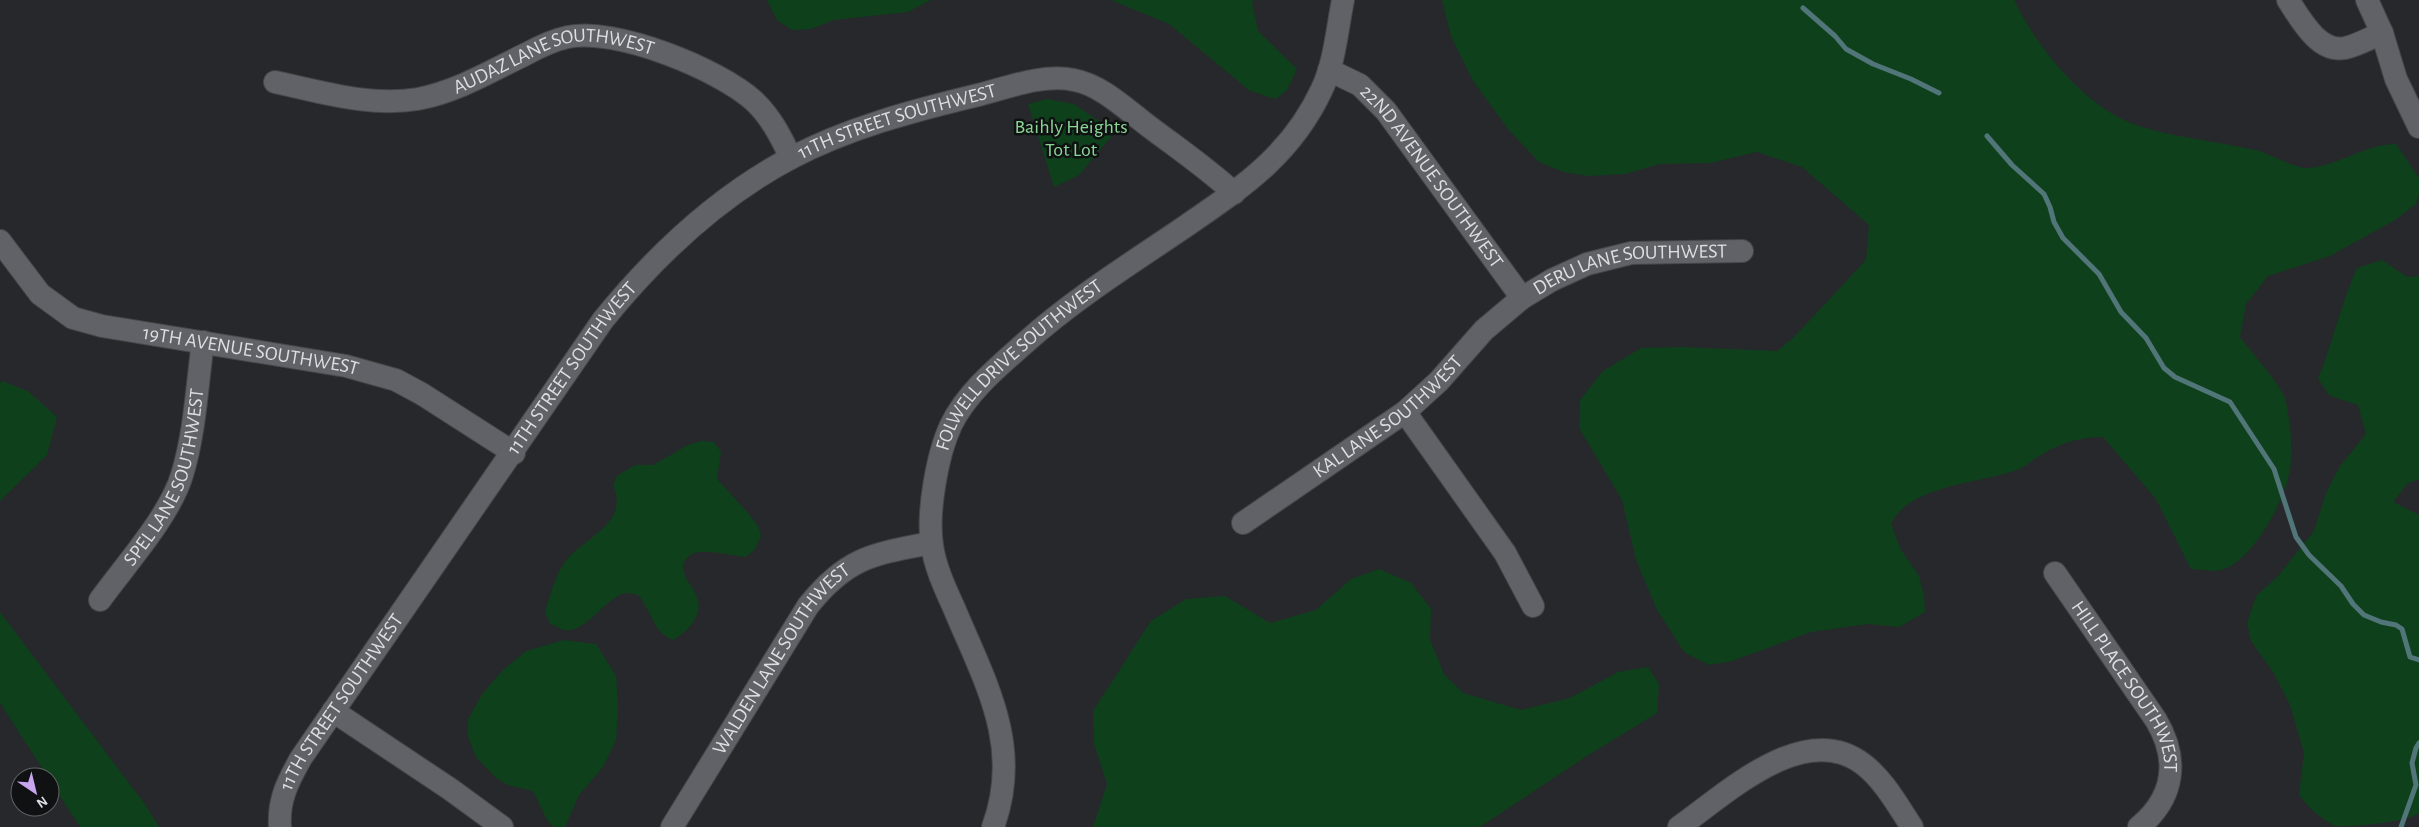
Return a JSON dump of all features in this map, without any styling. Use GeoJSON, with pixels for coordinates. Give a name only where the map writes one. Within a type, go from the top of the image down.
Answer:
{"type":"FeatureCollection","features":[{"type":"Feature","properties":{"kind":"street","name":"FOLWELL DRIVE SOUTHWEST"},"geometry":{"type":"LineString","coordinates":[[993,827],[1003,797],[1005,782],[1003,740],[987,686],[941,576],[931,543],[936,481],[950,427],[960,410],[983,383],[1050,322],[1234,193],[1275,158],[1312,108],[1329,70],[1343,0]]}},
{"type":"Feature","properties":{"kind":"street"},"geometry":{"type":"LineString","coordinates":[[2288,0],[2310,31],[2326,46],[2336,49],[2346,48],[2382,33]]}},
{"type":"Feature","properties":{"kind":"street"},"geometry":{"type":"LineString","coordinates":[[2367,0],[2382,33],[2396,79],[2419,127]]}},
{"type":"Feature","properties":{"kind":"street","name":"AUDAZ LANE SOUTHWEST"},"geometry":{"type":"LineString","coordinates":[[276,82],[348,98],[416,99],[438,94],[461,85],[544,45],[567,37],[602,36],[653,49],[733,85],[763,110],[773,124],[791,158]]}},
{"type":"Feature","properties":{"kind":"street","name":"22ND AVENUE SOUTHWEST"},"geometry":{"type":"LineString","coordinates":[[1329,70],[1360,85],[1386,110],[1522,298]]}},
{"type":"Feature","properties":{"kind":"street","name":"11TH STREET SOUTHWEST"},"geometry":{"type":"LineString","coordinates":[[280,827],[279,813],[289,780],[333,711],[514,453],[603,320],[633,284],[681,237],[718,205],[791,158],[881,122],[922,109],[1020,85],[1062,78],[1088,85],[1133,115],[1217,177],[1234,193]]}},
{"type":"Feature","properties":{"kind":"street","name":"19TH AVENUE SOUTHWEST"},"geometry":{"type":"LineString","coordinates":[[0,241],[40,294],[73,318],[102,326],[346,366],[380,374],[422,394],[514,453]]}},
{"type":"Feature","properties":{"kind":"street","name":"DERU LANE SOUTHWEST"},"geometry":{"type":"LineString","coordinates":[[1522,298],[1570,271],[1607,257],[1658,251],[1742,251]]}},
{"type":"Feature","properties":{"kind":"street","name":"KAL LANE SOUTHWEST"},"geometry":{"type":"LineString","coordinates":[[1243,523],[1405,412],[1439,381],[1484,330],[1522,298]]}},
{"type":"Feature","properties":{"kind":"street","name":"SPEL LANE SOUTHWEST"},"geometry":{"type":"LineString","coordinates":[[100,600],[162,516],[182,474],[192,427],[203,342]]}},
{"type":"Feature","properties":{"kind":"street"},"geometry":{"type":"LineString","coordinates":[[1405,412],[1505,553],[1533,606]]}},
{"type":"Feature","properties":{"kind":"street","name":"WALDEN LANE SOUTHWEST"},"geometry":{"type":"LineString","coordinates":[[672,827],[808,606],[819,592],[835,576],[865,558],[882,552],[931,543]]}},
{"type":"Feature","properties":{"kind":"street","name":"HILL PLACE SOUTHWEST"},"geometry":{"type":"LineString","coordinates":[[2055,573],[2156,720],[2168,743],[2171,761],[2169,782],[2155,810],[2139,827]]}},
{"type":"Feature","properties":{"kind":"street"},"geometry":{"type":"LineString","coordinates":[[333,711],[450,789],[502,827]]}},
{"type":"Feature","properties":{"kind":"street"},"geometry":{"type":"LineString","coordinates":[[1679,827],[1759,771],[1775,762],[1802,752],[1826,750],[1850,756],[1864,764],[1884,786],[1912,827]]}},
{"type":"Feature","properties":{"kind":"green space"},"geometry":{"type":"Polygon","coordinates":[[[767,0],[931,0],[908,12],[834,20],[811,29],[792,30],[777,20],[767,0]]]}},
{"type":"Feature","properties":{"kind":"green space"},"geometry":{"type":"Polygon","coordinates":[[[1111,0],[1254,0],[1252,3],[1258,31],[1297,69],[1287,90],[1276,99],[1250,91],[1169,24],[1111,0]]]}},
{"type":"Feature","properties":{"kind":"green space"},"geometry":{"type":"Polygon","coordinates":[[[1442,0],[2014,0],[2036,37],[2064,74],[2099,105],[2117,116],[2136,125],[2166,133],[2255,150],[2304,168],[2331,163],[2374,147],[2396,144],[2419,178],[2419,194],[2416,204],[2395,220],[2330,256],[2268,276],[2246,304],[2240,337],[2283,393],[2290,426],[2291,456],[2286,486],[2273,515],[2254,544],[2244,556],[2232,565],[2217,571],[2191,569],[2156,499],[2103,437],[2078,440],[2055,447],[2014,471],[1928,494],[1912,501],[1900,511],[1891,524],[1901,550],[1919,576],[1924,596],[1925,612],[1899,627],[1868,624],[1811,632],[1732,661],[1709,665],[1684,652],[1657,610],[1636,560],[1622,500],[1579,428],[1580,400],[1603,371],[1641,348],[1680,347],[1777,351],[1794,337],[1866,260],[1869,225],[1802,167],[1757,152],[1710,163],[1660,164],[1625,174],[1587,176],[1564,172],[1539,162],[1508,129],[1473,81],[1451,36],[1442,0]]]}},
{"type":"Feature","properties":{"kind":"green space","name":"Baihly Heights Tot Lot"},"geometry":{"type":"Polygon","coordinates":[[[1047,99],[1074,104],[1115,132],[1079,175],[1054,187],[1028,104],[1047,99]]]}},
{"type":"Feature","properties":{"kind":"green space"},"geometry":{"type":"Polygon","coordinates":[[[2382,260],[2407,277],[2419,276],[2419,479],[2407,484],[2393,502],[2419,515],[2419,813],[2390,822],[2335,826],[2324,820],[2299,795],[2304,753],[2290,705],[2273,672],[2251,641],[2247,623],[2256,596],[2278,576],[2314,531],[2326,493],[2340,466],[2366,434],[2358,405],[2330,396],[2318,379],[2357,268],[2382,260]]]}},
{"type":"Feature","properties":{"kind":"green space"},"geometry":{"type":"Polygon","coordinates":[[[3,381],[29,392],[57,417],[47,455],[0,501],[0,383],[3,381]]]}},
{"type":"Feature","properties":{"kind":"green space"},"geometry":{"type":"Polygon","coordinates":[[[701,441],[714,442],[721,452],[717,479],[758,526],[761,536],[755,549],[746,557],[697,552],[686,559],[683,563],[684,573],[696,595],[698,609],[697,615],[690,627],[673,640],[666,637],[657,627],[638,595],[631,593],[618,596],[610,601],[580,627],[564,630],[550,624],[545,612],[558,573],[574,553],[611,520],[617,498],[613,485],[617,476],[635,465],[653,465],[688,445],[701,441]]]}},
{"type":"Feature","properties":{"kind":"green space"},"geometry":{"type":"Polygon","coordinates":[[[1379,569],[1411,583],[1431,609],[1430,640],[1444,674],[1463,693],[1521,710],[1570,698],[1618,672],[1648,667],[1659,684],[1657,713],[1587,756],[1480,827],[1093,827],[1107,784],[1094,744],[1093,711],[1151,621],[1186,599],[1225,596],[1270,623],[1316,610],[1351,579],[1379,569]]]}},
{"type":"Feature","properties":{"kind":"green space"},"geometry":{"type":"Polygon","coordinates":[[[0,612],[144,803],[159,827],[80,827],[60,796],[60,767],[42,767],[0,703],[0,612]]]}},
{"type":"Feature","properties":{"kind":"green space"},"geometry":{"type":"Polygon","coordinates":[[[564,640],[596,644],[616,676],[618,707],[616,740],[603,767],[579,795],[565,827],[554,827],[547,820],[533,791],[508,785],[496,778],[476,757],[467,734],[468,719],[483,693],[502,671],[526,651],[564,640]]]}},
{"type":"Feature","properties":{"kind":"waterway"},"geometry":{"type":"LineString","coordinates":[[1803,8],[1835,36],[1846,49],[1873,64],[1911,79],[1939,93]]}},
{"type":"Feature","properties":{"kind":"waterway"},"geometry":{"type":"LineString","coordinates":[[1987,136],[2012,165],[2044,194],[2054,222],[2063,238],[2099,274],[2121,312],[2146,338],[2164,368],[2175,377],[2230,402],[2274,469],[2296,537],[2309,555],[2341,586],[2353,604],[2364,615],[2381,622],[2396,625],[2402,629],[2410,657],[2419,660]]}},
{"type":"Feature","properties":{"kind":"waterway"},"geometry":{"type":"LineString","coordinates":[[2401,827],[2416,785],[2412,763],[2419,743]]}}]}
